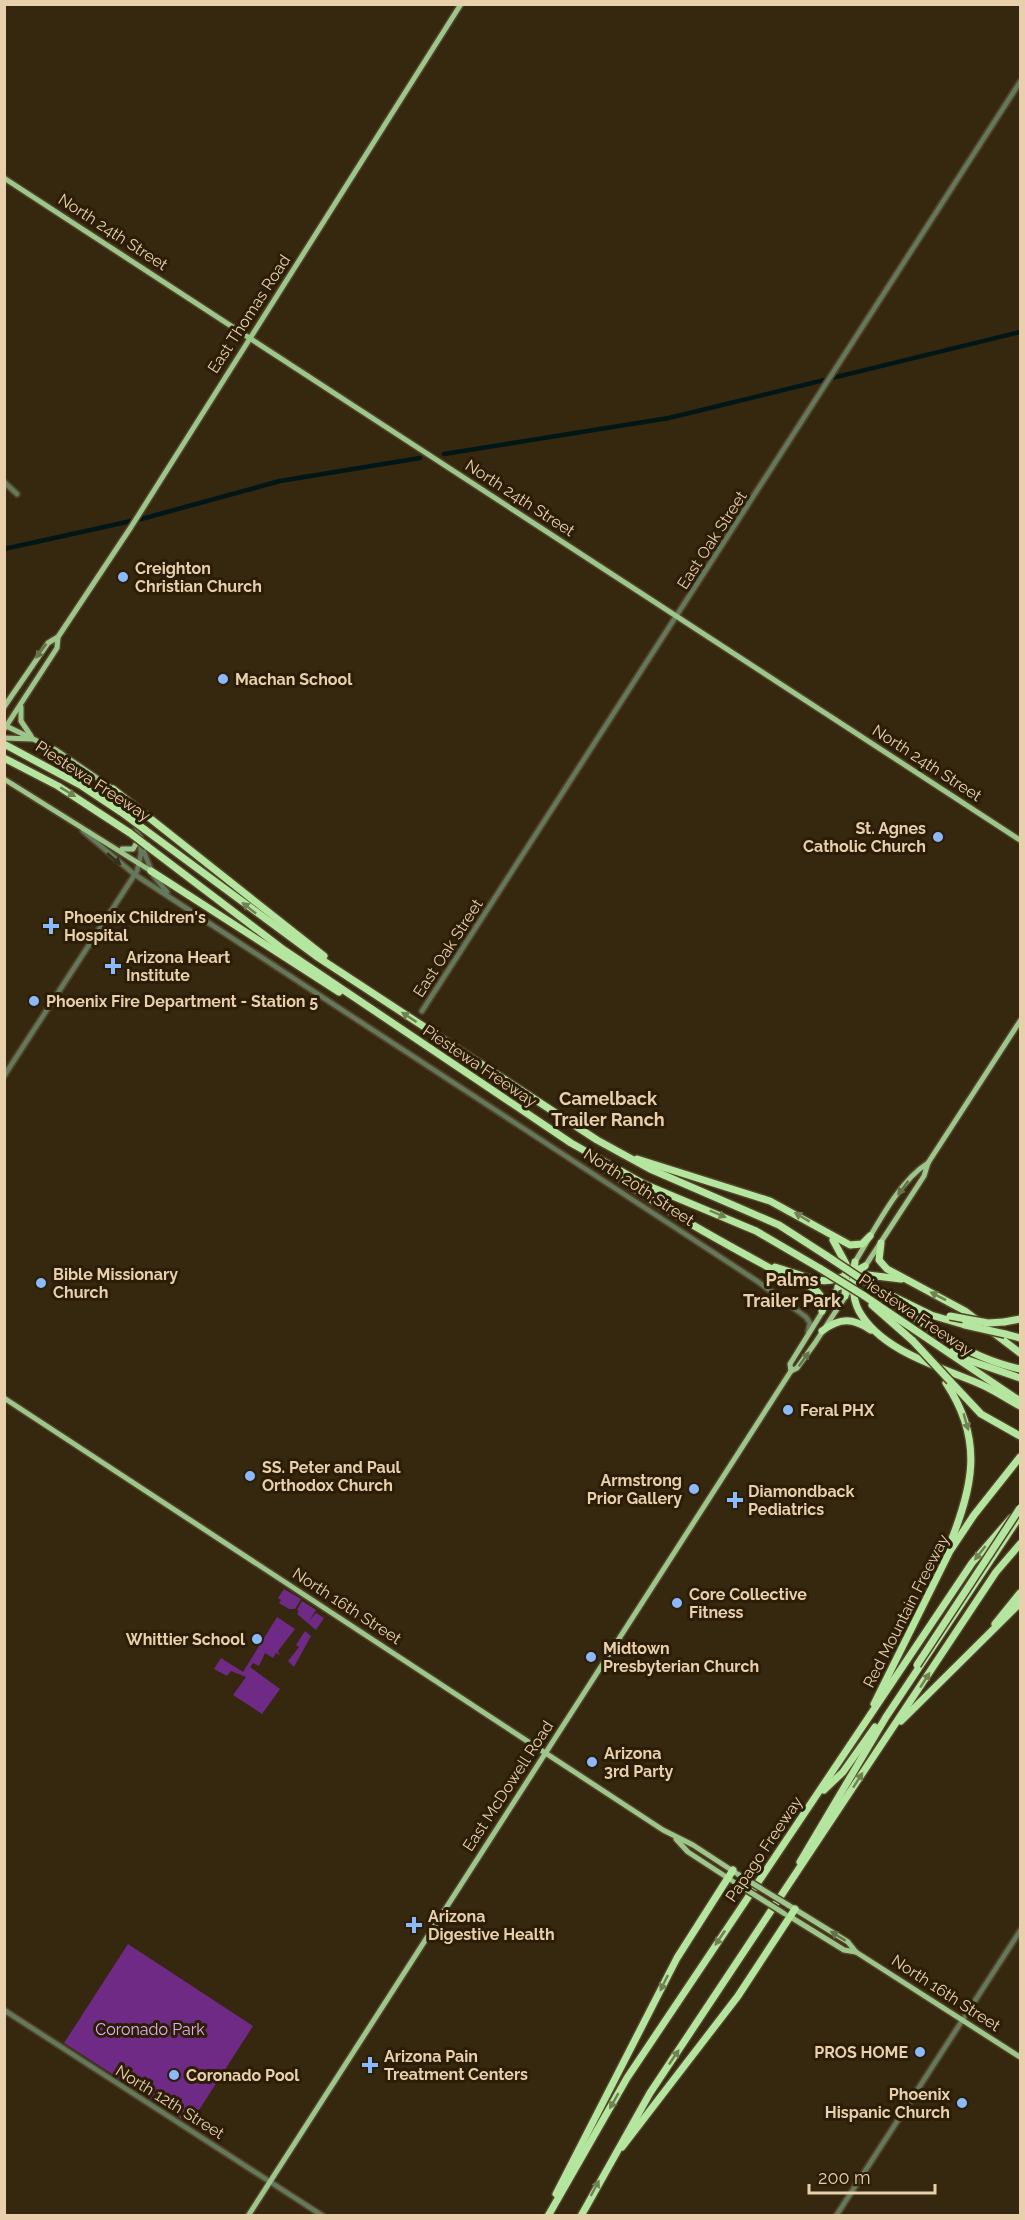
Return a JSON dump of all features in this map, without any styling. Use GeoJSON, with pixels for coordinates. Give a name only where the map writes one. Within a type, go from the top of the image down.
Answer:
{"type":"FeatureCollection","features":[{"type":"Feature","properties":{"kind":"highway","name":"Piestewa Freeway"},"geometry":{"type":"LineString","coordinates":[[4,744],[24,753],[121,812],[275,928],[617,1152],[650,1170],[768,1219],[869,1284],[920,1322],[969,1352],[1020,1369]]}},
{"type":"Feature","properties":{"kind":"highway","name":"Piestewa Freeway"},"geometry":{"type":"LineString","coordinates":[[4,758],[77,798],[130,833],[269,939],[571,1143],[644,1184],[756,1231],[863,1295],[905,1328],[1020,1404]]}},
{"type":"Feature","properties":{"kind":"highway"},"geometry":{"type":"LineString","coordinates":[[112,789],[366,988]]}},
{"type":"Feature","properties":{"kind":"highway"},"geometry":{"type":"LineString","coordinates":[[151,871],[330,988],[358,1001]]}},
{"type":"Feature","properties":{"kind":"highway"},"geometry":{"type":"LineString","coordinates":[[571,1143],[640,1192],[818,1292],[823,1300],[822,1311]]}},
{"type":"Feature","properties":{"kind":"highway"},"geometry":{"type":"LineString","coordinates":[[617,1152],[770,1201],[854,1246],[862,1244],[870,1236]]}},
{"type":"Feature","properties":{"kind":"highway"},"geometry":{"type":"LineString","coordinates":[[826,1233],[842,1252],[859,1311],[883,1336]]}},
{"type":"Feature","properties":{"kind":"highway"},"geometry":{"type":"LineString","coordinates":[[881,1243],[878,1255],[881,1264],[904,1280],[965,1311],[1020,1353]]}},
{"type":"Feature","properties":{"kind":"highway"},"geometry":{"type":"LineString","coordinates":[[845,1296],[855,1262]]}},
{"type":"Feature","properties":{"kind":"highway"},"geometry":{"type":"LineString","coordinates":[[769,1266],[817,1281],[868,1275],[904,1280]]}},
{"type":"Feature","properties":{"kind":"highway"},"geometry":{"type":"LineString","coordinates":[[838,1287],[865,1266]]}},
{"type":"Feature","properties":{"kind":"highway"},"geometry":{"type":"LineString","coordinates":[[869,1284],[931,1315],[1020,1338]]}},
{"type":"Feature","properties":{"kind":"highway"},"geometry":{"type":"LineString","coordinates":[[903,1301],[950,1316],[988,1323],[1020,1319]]}},
{"type":"Feature","properties":{"kind":"highway"},"geometry":{"type":"LineString","coordinates":[[822,1331],[834,1322],[849,1319],[883,1336],[912,1355],[983,1385],[1020,1404]]}},
{"type":"Feature","properties":{"kind":"highway"},"geometry":{"type":"LineString","coordinates":[[905,1328],[912,1341],[946,1383],[959,1405],[968,1432],[971,1465],[967,1498],[936,1576]]}},
{"type":"Feature","properties":{"kind":"highway"},"geometry":{"type":"LineString","coordinates":[[905,1328],[968,1360],[1020,1378]]}},
{"type":"Feature","properties":{"kind":"highway"},"geometry":{"type":"LineString","coordinates":[[912,1341],[973,1406],[992,1422],[1020,1436]]}},
{"type":"Feature","properties":{"kind":"highway","name":"Red Mountain Freeway"},"geometry":{"type":"LineString","coordinates":[[865,1723],[936,1576],[969,1522],[1020,1456]]}},
{"type":"Feature","properties":{"kind":"highway"},"geometry":{"type":"LineString","coordinates":[[790,1880],[863,1755],[1020,1510]]}},
{"type":"Feature","properties":{"kind":"highway","name":"Papago Freeway"},"geometry":{"type":"LineString","coordinates":[[548,2216],[627,2079],[865,1723],[972,1563],[992,1538],[1020,1510]]}},
{"type":"Feature","properties":{"kind":"highway"},"geometry":{"type":"LineString","coordinates":[[812,1803],[843,1772],[919,1666],[1020,1516]]}},
{"type":"Feature","properties":{"kind":"highway"},"geometry":{"type":"LineString","coordinates":[[580,2216],[650,2092],[996,1572],[1020,1544]]}},
{"type":"Feature","properties":{"kind":"highway"},"geometry":{"type":"LineString","coordinates":[[970,1653],[1020,1593]]}},
{"type":"Feature","properties":{"kind":"highway"},"geometry":{"type":"LineString","coordinates":[[892,1729],[1020,1603]]}},
{"type":"Feature","properties":{"kind":"highway"},"geometry":{"type":"LineString","coordinates":[[548,2216],[575,2153],[677,1958],[736,1872]]}},
{"type":"Feature","properties":{"kind":"highway"},"geometry":{"type":"LineString","coordinates":[[610,2160],[636,2130],[738,1996],[791,1907]]}},
{"type":"Feature","properties":{"kind":"main road","name":"East Thomas Road"},"geometry":{"type":"LineString","coordinates":[[4,707],[48,643],[58,637],[138,516],[461,4]]}},
{"type":"Feature","properties":{"kind":"main road","name":"North 24th Street"},"geometry":{"type":"LineString","coordinates":[[4,178],[1020,840]]}},
{"type":"Feature","properties":{"kind":"main road","name":"East Thomas Road"},"geometry":{"type":"LineString","coordinates":[[5,727],[57,648],[58,637]]}},
{"type":"Feature","properties":{"kind":"main road"},"geometry":{"type":"LineString","coordinates":[[24,699],[21,721],[34,739]]}},
{"type":"Feature","properties":{"kind":"main road","name":"North 20th Street"},"geometry":{"type":"LineString","coordinates":[[5,727],[34,739],[78,764],[112,789]]}},
{"type":"Feature","properties":{"kind":"main road"},"geometry":{"type":"LineString","coordinates":[[4,738],[34,739]]}},
{"type":"Feature","properties":{"kind":"main road","name":"North 20th Street"},"geometry":{"type":"LineString","coordinates":[[4,779],[151,871]]}},
{"type":"Feature","properties":{"kind":"main road"},"geometry":{"type":"LineString","coordinates":[[117,848],[131,850],[140,837]]}},
{"type":"Feature","properties":{"kind":"main road"},"geometry":{"type":"LineString","coordinates":[[855,1262],[870,1236],[911,1178],[928,1163],[1020,1021]]}},
{"type":"Feature","properties":{"kind":"main road"},"geometry":{"type":"LineString","coordinates":[[865,1266],[924,1176],[928,1163]]}},
{"type":"Feature","properties":{"kind":"main road","name":"East McDowell Road"},"geometry":{"type":"LineString","coordinates":[[791,1371],[790,1364],[838,1287]]}},
{"type":"Feature","properties":{"kind":"main road","name":"East McDowell Road"},"geometry":{"type":"LineString","coordinates":[[248,2216],[791,1371],[797,1368],[845,1296]]}},
{"type":"Feature","properties":{"kind":"main road","name":"North 16th Street"},"geometry":{"type":"LineString","coordinates":[[4,1398],[675,1838],[693,1845],[848,1942],[856,1952],[1020,2057]]}},
{"type":"Feature","properties":{"kind":"main road","name":"North 16th Street"},"geometry":{"type":"LineString","coordinates":[[675,1838],[688,1852],[731,1880],[844,1950],[856,1952]]}},
{"type":"Feature","properties":{"kind":"street","name":"East Oak Street"},"geometry":{"type":"LineString","coordinates":[[422,1011],[1020,82]]}},
{"type":"Feature","properties":{"kind":"street"},"geometry":{"type":"LineString","coordinates":[[4,482],[17,494]]}},
{"type":"Feature","properties":{"kind":"street","name":"North 20th Street"},"geometry":{"type":"LineString","coordinates":[[112,789],[128,806],[151,871],[171,896]]}},
{"type":"Feature","properties":{"kind":"street","name":"North 20th Street"},"geometry":{"type":"LineString","coordinates":[[77,824],[113,858],[134,874],[171,896],[797,1309],[809,1321],[808,1332]]}},
{"type":"Feature","properties":{"kind":"street"},"geometry":{"type":"LineString","coordinates":[[4,1076],[134,874],[139,863],[140,837]]}},
{"type":"Feature","properties":{"kind":"street"},"geometry":{"type":"LineString","coordinates":[[134,874],[151,871]]}},
{"type":"Feature","properties":{"kind":"street"},"geometry":{"type":"LineString","coordinates":[[836,2216],[1020,1931]]}},
{"type":"Feature","properties":{"kind":"street","name":"North 12th Street"},"geometry":{"type":"LineString","coordinates":[[4,2010],[323,2216]]}},
{"type":"Feature","properties":{"kind":"green space"},"geometry":{"type":"Polygon","coordinates":[[[284,1589],[301,1599],[295,1609],[289,1609],[279,1603],[281,1600],[278,1598],[284,1589]]]}},
{"type":"Feature","properties":{"kind":"green space"},"geometry":{"type":"Polygon","coordinates":[[[302,1601],[316,1610],[309,1621],[316,1613],[324,1618],[316,1630],[297,1614],[302,1601]]]}},
{"type":"Feature","properties":{"kind":"green space"},"geometry":{"type":"Polygon","coordinates":[[[277,1617],[295,1629],[278,1651],[280,1655],[276,1653],[273,1658],[265,1653],[259,1666],[253,1663],[250,1667],[280,1689],[262,1714],[233,1695],[246,1677],[231,1671],[227,1676],[214,1669],[221,1658],[243,1672],[277,1617]]]}},
{"type":"Feature","properties":{"kind":"green space"},"geometry":{"type":"Polygon","coordinates":[[[305,1631],[311,1636],[294,1667],[288,1661],[299,1647],[296,1645],[305,1631]]]}},
{"type":"Feature","properties":{"kind":"green space","name":"Coronado Park"},"geometry":{"type":"Polygon","coordinates":[[[128,1944],[253,2026],[190,2124],[64,2043],[128,1944]]]}},
{"type":"Feature","properties":{"kind":"waterway"},"geometry":{"type":"LineString","coordinates":[[444,454],[669,418],[1020,332]]}},
{"type":"Feature","properties":{"kind":"waterway"},"geometry":{"type":"LineString","coordinates":[[4,549],[145,518],[280,481],[420,458]]}},
{"type":"Feature","properties":{"kind":"place","name":"Creighton Christian Church"},"geometry":{"type":"Point","coordinates":[123,577]}},
{"type":"Feature","properties":{"kind":"place","name":"Machan School"},"geometry":{"type":"Point","coordinates":[223,679]}},
{"type":"Feature","properties":{"kind":"place","name":"St. Agnes Catholic Church"},"geometry":{"type":"Point","coordinates":[938,837]}},
{"type":"Feature","properties":{"kind":"place","name":"Phoenix Children's Hospital"},"geometry":{"type":"Point","coordinates":[51,926]}},
{"type":"Feature","properties":{"kind":"place","name":"Arizona Heart Institute"},"geometry":{"type":"Point","coordinates":[113,966]}},
{"type":"Feature","properties":{"kind":"place","name":"Phoenix Fire Department - Station 5"},"geometry":{"type":"Point","coordinates":[34,1001]}},
{"type":"Feature","properties":{"kind":"place","name":"Bible Missionary Church"},"geometry":{"type":"Point","coordinates":[41,1283]}},
{"type":"Feature","properties":{"kind":"place","name":"Feral PHX"},"geometry":{"type":"Point","coordinates":[788,1410]}},
{"type":"Feature","properties":{"kind":"place","name":"SS. Peter and Paul Orthodox Church"},"geometry":{"type":"Point","coordinates":[250,1476]}},
{"type":"Feature","properties":{"kind":"place","name":"Armstrong Prior Gallery"},"geometry":{"type":"Point","coordinates":[694,1489]}},
{"type":"Feature","properties":{"kind":"place","name":"Diamondback Pediatrics"},"geometry":{"type":"Point","coordinates":[735,1500]}},
{"type":"Feature","properties":{"kind":"place","name":"Core Collective Fitness"},"geometry":{"type":"Point","coordinates":[677,1603]}},
{"type":"Feature","properties":{"kind":"place","name":"Whittier School"},"geometry":{"type":"Point","coordinates":[257,1639]}},
{"type":"Feature","properties":{"kind":"place","name":"Midtown Presbyterian Church"},"geometry":{"type":"Point","coordinates":[591,1657]}},
{"type":"Feature","properties":{"kind":"place","name":"Arizona 3rd Party"},"geometry":{"type":"Point","coordinates":[592,1762]}},
{"type":"Feature","properties":{"kind":"place","name":"Arizona Digestive Health"},"geometry":{"type":"Point","coordinates":[414,1925]}},
{"type":"Feature","properties":{"kind":"place","name":"PROS HOME"},"geometry":{"type":"Point","coordinates":[920,2052]}},
{"type":"Feature","properties":{"kind":"place","name":"Arizona Pain Treatment Centers"},"geometry":{"type":"Point","coordinates":[370,2065]}},
{"type":"Feature","properties":{"kind":"place","name":"Coronado Pool"},"geometry":{"type":"Point","coordinates":[174,2075]}},
{"type":"Feature","properties":{"kind":"place","name":"Phoenix Hispanic Church"},"geometry":{"type":"Point","coordinates":[962,2103]}},
{"type":"Feature","properties":{"kind":"district","name":"Camelback Trailer Ranch"},"geometry":{"type":"Point","coordinates":[608,1108]}},
{"type":"Feature","properties":{"kind":"district","name":"Palms Trailer Park"},"geometry":{"type":"Point","coordinates":[792,1289]}}]}
